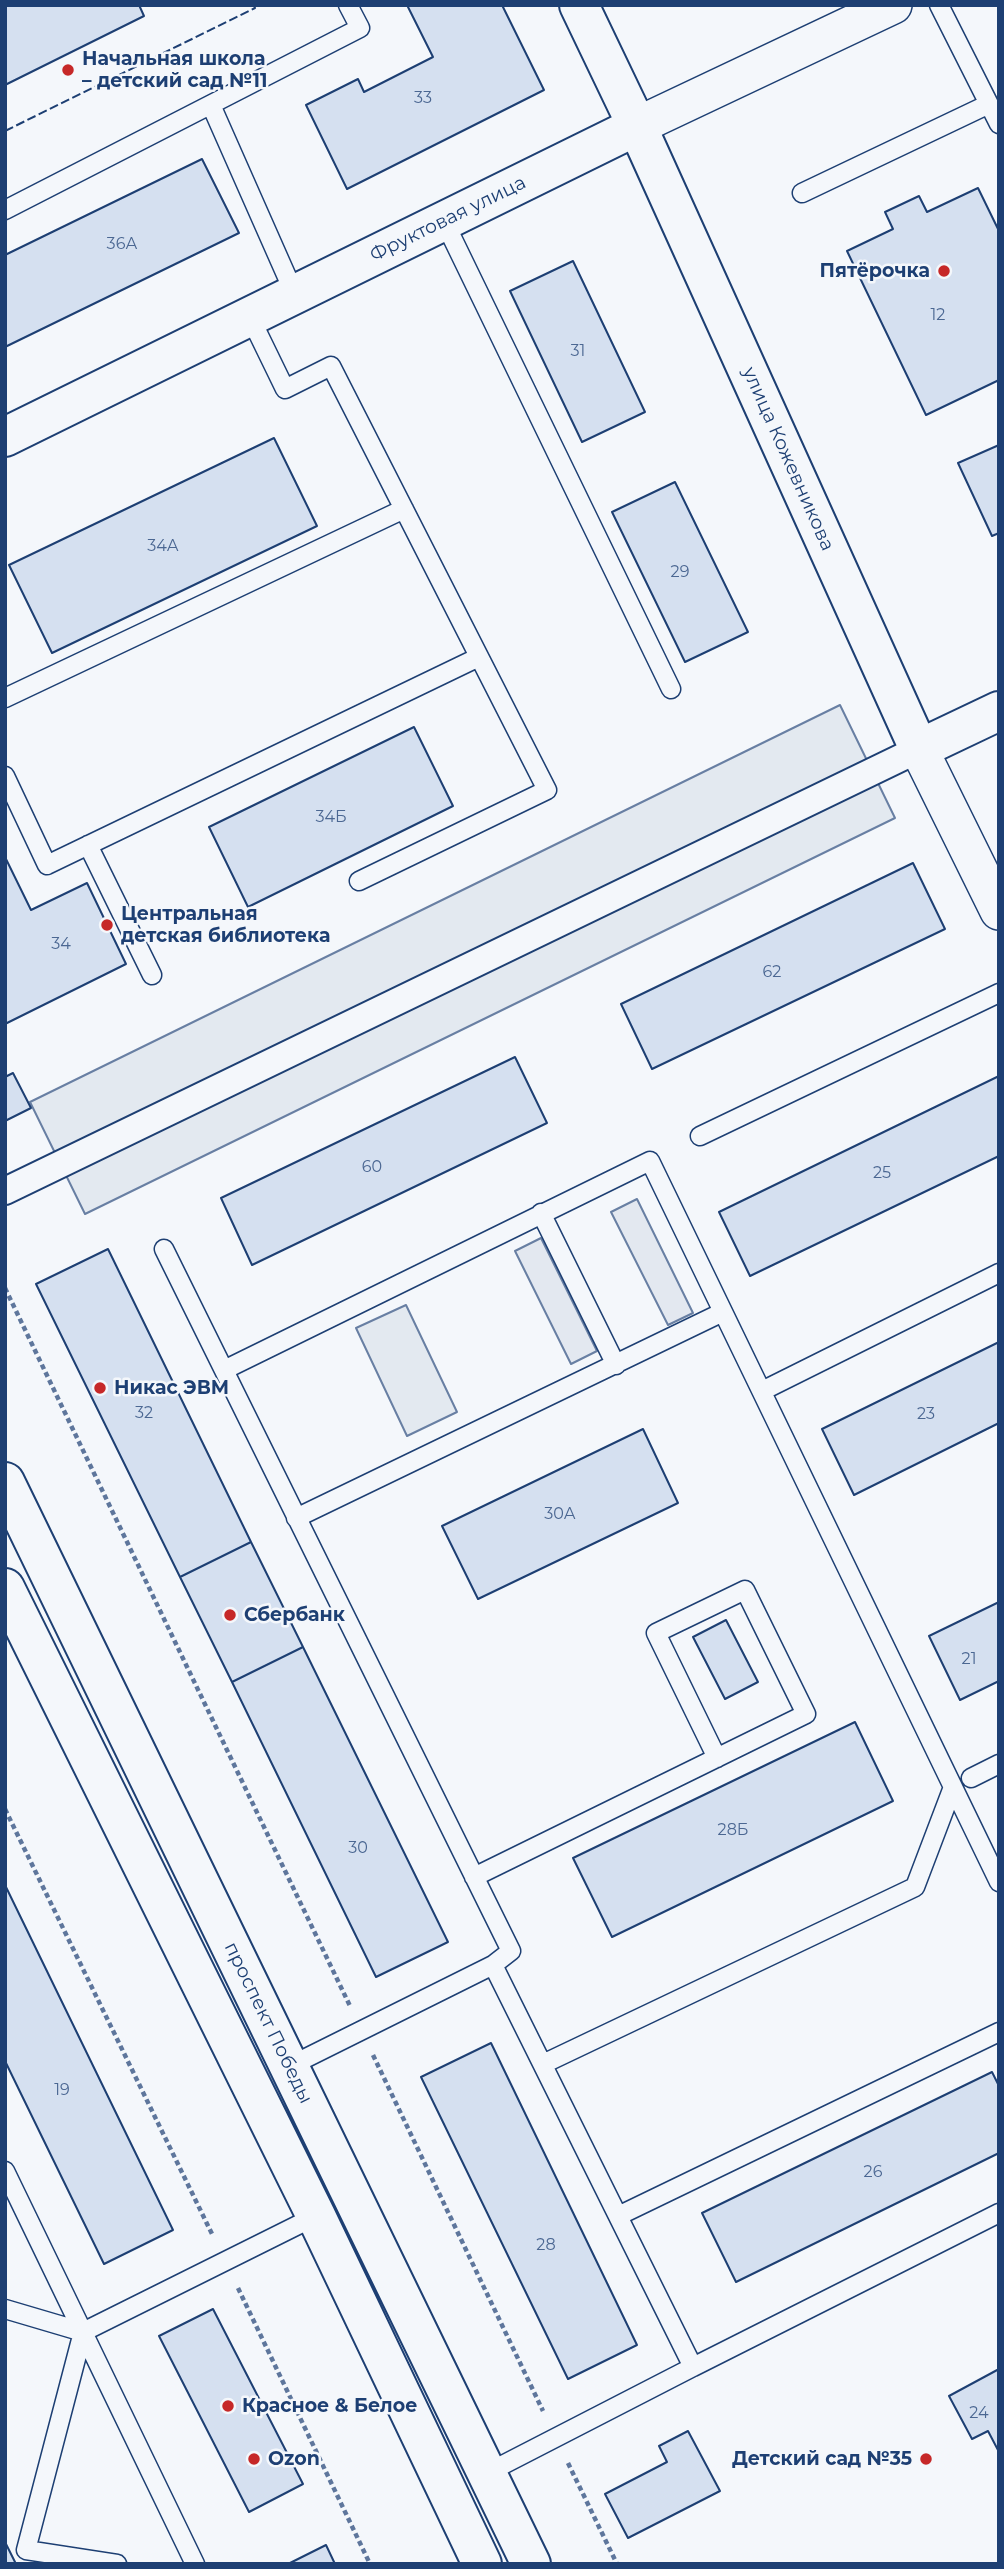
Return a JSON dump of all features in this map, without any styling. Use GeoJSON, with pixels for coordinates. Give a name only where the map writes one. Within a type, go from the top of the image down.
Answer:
{"type":"FeatureCollection","features":[{"type":"Feature","properties":{"kind":"main road","name":"улица Кожевникова"},"geometry":{"type":"LineString","coordinates":[[579,5],[638,126],[919,749]]}},
{"type":"Feature","properties":{"kind":"main road","name":"Фруктовая улица"},"geometry":{"type":"LineString","coordinates":[[5,437],[638,126]]}},
{"type":"Feature","properties":{"kind":"main road"},"geometry":{"type":"LineString","coordinates":[[919,749],[999,711]]}},
{"type":"Feature","properties":{"kind":"main road","name":"проспект Победы"},"geometry":{"type":"LineString","coordinates":[[5,1482],[531,2564]]}},
{"type":"Feature","properties":{"kind":"main road"},"geometry":{"type":"LineString","coordinates":[[5,1588],[316,2217],[482,2564]]}},
{"type":"Feature","properties":{"kind":"street","name":"Фруктовая улица"},"geometry":{"type":"LineString","coordinates":[[638,126],[893,5]]}},
{"type":"Feature","properties":{"kind":"street","name":"улица Кожевникова"},"geometry":{"type":"LineString","coordinates":[[919,749],[999,911]]}},
{"type":"Feature","properties":{"kind":"street"},"geometry":{"type":"LineString","coordinates":[[5,1191],[919,749]]}},
{"type":"Feature","properties":{"kind":"lane"},"geometry":{"type":"LineString","coordinates":[[5,210],[360,28],[348,5]]}},
{"type":"Feature","properties":{"kind":"lane"},"geometry":{"type":"LineString","coordinates":[[939,5],[999,124]]}},
{"type":"Feature","properties":{"kind":"lane"},"geometry":{"type":"LineString","coordinates":[[211,104],[295,295]]}},
{"type":"Feature","properties":{"kind":"lane"},"geometry":{"type":"LineString","coordinates":[[802,193],[989,104]]}},
{"type":"Feature","properties":{"kind":"lane"},"geometry":{"type":"LineString","coordinates":[[444,221],[671,689]]}},
{"type":"Feature","properties":{"kind":"lane"},"geometry":{"type":"LineString","coordinates":[[250,317],[285,390],[331,366],[547,790],[359,881]]}},
{"type":"Feature","properties":{"kind":"lane"},"geometry":{"type":"LineString","coordinates":[[6,696],[404,509]]}},
{"type":"Feature","properties":{"kind":"lane"},"geometry":{"type":"LineString","coordinates":[[5,776],[47,865],[479,657]]}},
{"type":"Feature","properties":{"kind":"lane"},"geometry":{"type":"LineString","coordinates":[[88,845],[152,975]]}},
{"type":"Feature","properties":{"kind":"lane"},"geometry":{"type":"LineString","coordinates":[[700,1136],[999,993]]}},
{"type":"Feature","properties":{"kind":"lane"},"geometry":{"type":"LineString","coordinates":[[223,1370],[650,1161],[999,1882]]}},
{"type":"Feature","properties":{"kind":"lane"},"geometry":{"type":"LineString","coordinates":[[541,1213],[616,1365]]}},
{"type":"Feature","properties":{"kind":"lane"},"geometry":{"type":"LineString","coordinates":[[164,1249],[511,1951],[493,1965],[290,2066]]}},
{"type":"Feature","properties":{"kind":"lane"},"geometry":{"type":"LineString","coordinates":[[762,1391],[999,1273]]}},
{"type":"Feature","properties":{"kind":"lane"},"geometry":{"type":"LineString","coordinates":[[296,1518],[723,1312]]}},
{"type":"Feature","properties":{"kind":"lane"},"geometry":{"type":"LineString","coordinates":[[474,1877],[717,1758],[806,1714],[745,1590],[656,1633],[717,1758]]}},
{"type":"Feature","properties":{"kind":"lane"},"geometry":{"type":"LineString","coordinates":[[971,1778],[999,1765]]}},
{"type":"Feature","properties":{"kind":"lane"},"geometry":{"type":"LineString","coordinates":[[542,2064],[915,1887],[953,1787]]}},
{"type":"Feature","properties":{"kind":"lane"},"geometry":{"type":"LineString","coordinates":[[493,1965],[693,2368]]}},
{"type":"Feature","properties":{"kind":"lane"},"geometry":{"type":"LineString","coordinates":[[618,2216],[999,2032]]}},
{"type":"Feature","properties":{"kind":"lane"},"geometry":{"type":"LineString","coordinates":[[5,2171],[195,2564]]}},
{"type":"Feature","properties":{"kind":"lane"},"geometry":{"type":"LineString","coordinates":[[487,2473],[999,2213]]}},
{"type":"Feature","properties":{"kind":"lane"},"geometry":{"type":"LineString","coordinates":[[5,2309],[83,2332],[316,2217]]}},
{"type":"Feature","properties":{"kind":"lane"},"geometry":{"type":"LineString","coordinates":[[83,2332],[26,2550],[117,2564]]}},
{"type":"Feature","properties":{"kind":"path"},"geometry":{"type":"LineString","coordinates":[[5,1288],[617,2564]]}},
{"type":"Feature","properties":{"kind":"path"},"geometry":{"type":"LineString","coordinates":[[5,1809],[370,2564]]}},
{"type":"Feature","properties":{"kind":"shaded area"},"geometry":{"type":"Polygon","coordinates":[[[840,705],[895,818],[85,1214],[30,1102],[840,705]]]}},
{"type":"Feature","properties":{"kind":"shaded area"},"geometry":{"type":"Polygon","coordinates":[[[637,1199],[693,1313],[668,1325],[611,1212],[637,1199]]]}},
{"type":"Feature","properties":{"kind":"shaded area"},"geometry":{"type":"Polygon","coordinates":[[[541,1238],[597,1351],[571,1364],[515,1251],[541,1238]]]}},
{"type":"Feature","properties":{"kind":"shaded area"},"geometry":{"type":"Polygon","coordinates":[[[406,1305],[457,1412],[407,1436],[356,1328],[406,1305]]]}},
{"type":"Feature","properties":{"kind":"building"},"geometry":{"type":"Polygon","coordinates":[[[5,5],[139,5],[144,16],[5,85],[5,5]]]}},
{"type":"Feature","properties":{"kind":"building"},"geometry":{"type":"Polygon","coordinates":[[[407,5],[502,5],[544,90],[347,189],[306,105],[358,79],[364,92],[433,57],[407,5]]]}},
{"type":"Feature","properties":{"kind":"building"},"geometry":{"type":"Polygon","coordinates":[[[202,159],[239,233],[5,347],[5,255],[202,159]]]}},
{"type":"Feature","properties":{"kind":"building"},"geometry":{"type":"Polygon","coordinates":[[[978,188],[999,231],[999,380],[926,415],[847,251],[893,229],[885,212],[919,196],[927,212],[978,188]]]}},
{"type":"Feature","properties":{"kind":"building"},"geometry":{"type":"Polygon","coordinates":[[[573,261],[645,412],[582,442],[510,291],[573,261]]]}},
{"type":"Feature","properties":{"kind":"building"},"geometry":{"type":"Polygon","coordinates":[[[274,438],[317,526],[52,653],[9,565],[274,438]]]}},
{"type":"Feature","properties":{"kind":"building"},"geometry":{"type":"Polygon","coordinates":[[[999,445],[999,533],[992,536],[958,463],[999,445]]]}},
{"type":"Feature","properties":{"kind":"building"},"geometry":{"type":"Polygon","coordinates":[[[675,482],[748,632],[685,662],[612,512],[675,482]]]}},
{"type":"Feature","properties":{"kind":"building"},"geometry":{"type":"Polygon","coordinates":[[[414,727],[453,806],[248,907],[209,827],[414,727]]]}},
{"type":"Feature","properties":{"kind":"building"},"geometry":{"type":"Polygon","coordinates":[[[5,857],[31,910],[87,883],[126,964],[5,1024],[5,857]]]}},
{"type":"Feature","properties":{"kind":"building"},"geometry":{"type":"Polygon","coordinates":[[[913,863],[945,929],[652,1069],[621,1004],[913,863]]]}},
{"type":"Feature","properties":{"kind":"building"},"geometry":{"type":"Polygon","coordinates":[[[515,1057],[547,1123],[252,1265],[221,1198],[515,1057]]]}},
{"type":"Feature","properties":{"kind":"building"},"geometry":{"type":"Polygon","coordinates":[[[13,1073],[31,1108],[5,1121],[5,1077],[13,1073]]]}},
{"type":"Feature","properties":{"kind":"building"},"geometry":{"type":"Polygon","coordinates":[[[999,1076],[999,1156],[750,1276],[719,1212],[999,1076]]]}},
{"type":"Feature","properties":{"kind":"building"},"geometry":{"type":"Polygon","coordinates":[[[108,1249],[251,1542],[180,1577],[36,1284],[108,1249]]]}},
{"type":"Feature","properties":{"kind":"building"},"geometry":{"type":"Polygon","coordinates":[[[999,1342],[999,1423],[854,1495],[822,1429],[999,1342]]]}},
{"type":"Feature","properties":{"kind":"building"},"geometry":{"type":"Polygon","coordinates":[[[643,1429],[678,1503],[478,1599],[442,1526],[643,1429]]]}},
{"type":"Feature","properties":{"kind":"building"},"geometry":{"type":"Polygon","coordinates":[[[251,1542],[303,1647],[232,1682],[180,1577],[251,1542]]]}},
{"type":"Feature","properties":{"kind":"building"},"geometry":{"type":"Polygon","coordinates":[[[999,1602],[999,1681],[960,1700],[929,1636],[999,1602]]]}},
{"type":"Feature","properties":{"kind":"building"},"geometry":{"type":"Polygon","coordinates":[[[726,1620],[758,1682],[725,1699],[693,1637],[726,1620]]]}},
{"type":"Feature","properties":{"kind":"building"},"geometry":{"type":"Polygon","coordinates":[[[303,1647],[448,1942],[376,1977],[232,1682],[303,1647]]]}},
{"type":"Feature","properties":{"kind":"building"},"geometry":{"type":"Polygon","coordinates":[[[855,1722],[893,1801],[612,1937],[573,1858],[855,1722]]]}},
{"type":"Feature","properties":{"kind":"building"},"geometry":{"type":"Polygon","coordinates":[[[5,1885],[173,2230],[104,2264],[5,2061],[5,1885]]]}},
{"type":"Feature","properties":{"kind":"building"},"geometry":{"type":"Polygon","coordinates":[[[491,2043],[637,2345],[568,2379],[421,2077],[491,2043]]]}},
{"type":"Feature","properties":{"kind":"building"},"geometry":{"type":"Polygon","coordinates":[[[992,2072],[999,2086],[999,2153],[736,2282],[702,2213],[992,2072]]]}},
{"type":"Feature","properties":{"kind":"building"},"geometry":{"type":"Polygon","coordinates":[[[213,2309],[303,2484],[249,2512],[159,2336],[213,2309]]]}},
{"type":"Feature","properties":{"kind":"building"},"geometry":{"type":"Polygon","coordinates":[[[999,2369],[999,2452],[988,2431],[972,2439],[949,2396],[999,2369]]]}},
{"type":"Feature","properties":{"kind":"building"},"geometry":{"type":"Polygon","coordinates":[[[688,2431],[720,2491],[628,2538],[605,2494],[667,2462],[659,2446],[688,2431]]]}},
{"type":"Feature","properties":{"kind":"building"},"geometry":{"type":"Polygon","coordinates":[[[5,2542],[16,2564],[5,2564],[5,2542]]]}},
{"type":"Feature","properties":{"kind":"building"},"geometry":{"type":"Polygon","coordinates":[[[326,2545],[335,2564],[288,2564],[326,2545]]]}},
{"type":"Feature","properties":{"kind":"fence"},"geometry":{"type":"LineString","coordinates":[[5,131],[255,8],[254,5]]}},
{"type":"Feature","properties":{"kind":"place","name":"Начальная школа – детский сад №11"},"geometry":{"type":"Point","coordinates":[68,70]}},
{"type":"Feature","properties":{"kind":"place","name":"Пятёрочка"},"geometry":{"type":"Point","coordinates":[944,271]}},
{"type":"Feature","properties":{"kind":"place","name":"Центральная детская библиотека"},"geometry":{"type":"Point","coordinates":[107,925]}},
{"type":"Feature","properties":{"kind":"place","name":"Никас ЭВМ"},"geometry":{"type":"Point","coordinates":[100,1388]}},
{"type":"Feature","properties":{"kind":"place","name":"Сбербанк"},"geometry":{"type":"Point","coordinates":[230,1615]}},
{"type":"Feature","properties":{"kind":"place","name":"Красное & Белое"},"geometry":{"type":"Point","coordinates":[228,2406]}},
{"type":"Feature","properties":{"kind":"place","name":"Ozon"},"geometry":{"type":"Point","coordinates":[254,2459]}},
{"type":"Feature","properties":{"kind":"place","name":"Детский сад №35"},"geometry":{"type":"Point","coordinates":[926,2459]}}]}
